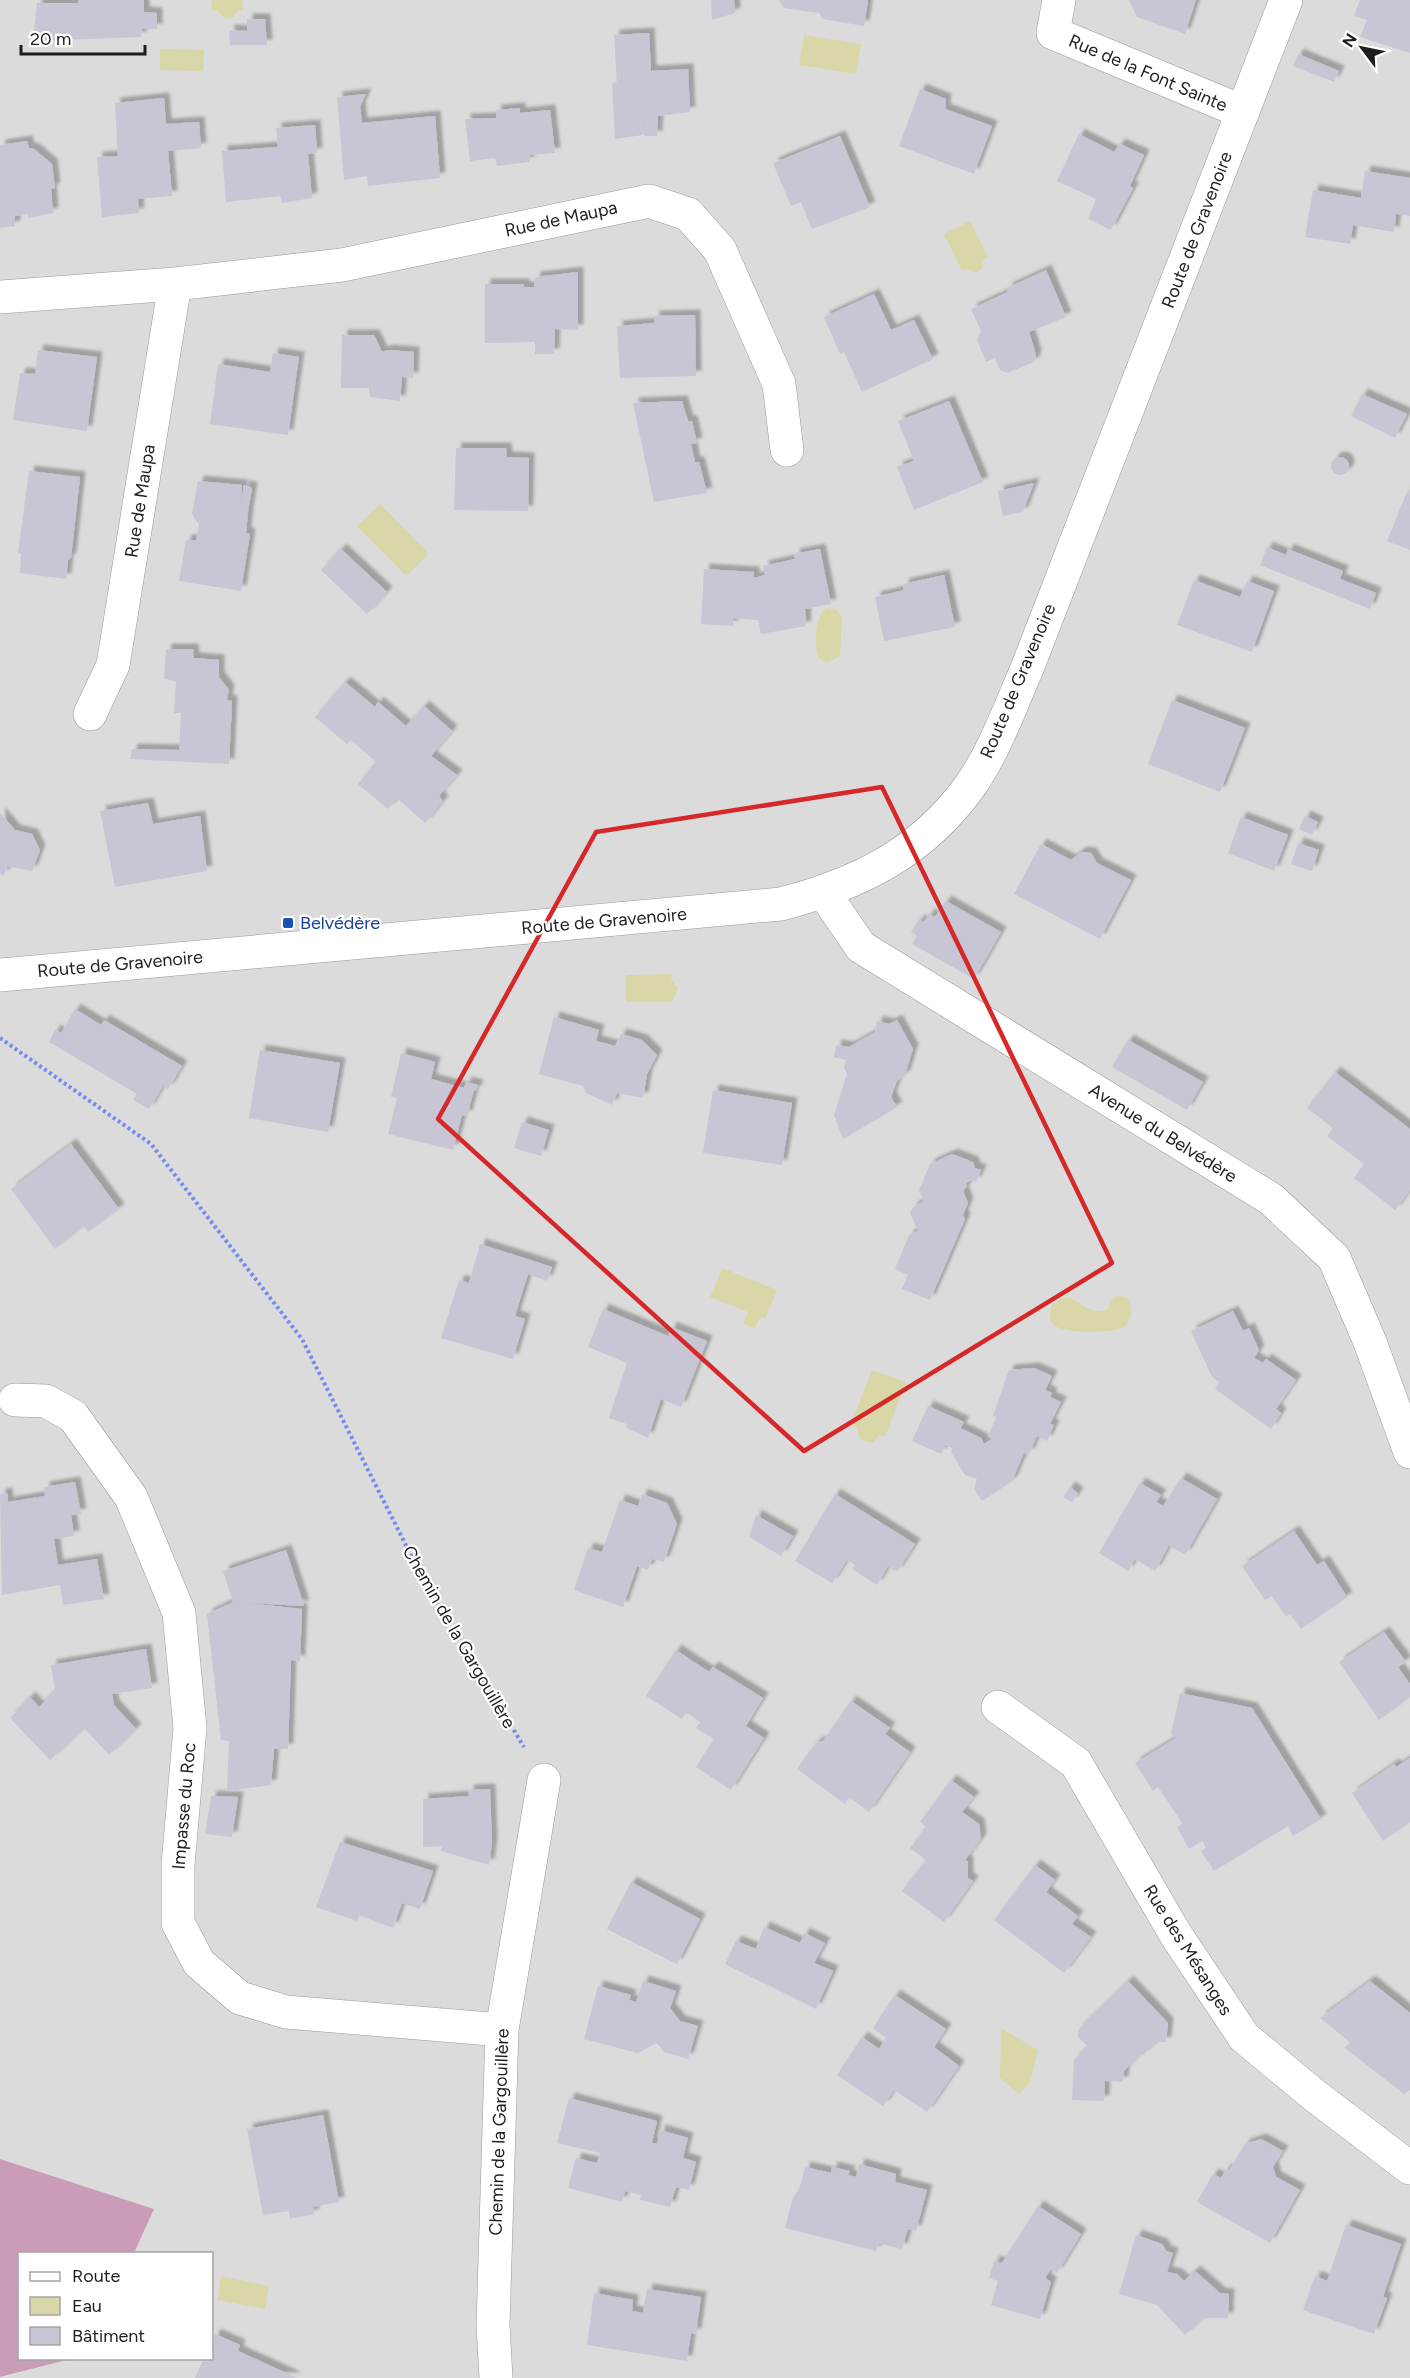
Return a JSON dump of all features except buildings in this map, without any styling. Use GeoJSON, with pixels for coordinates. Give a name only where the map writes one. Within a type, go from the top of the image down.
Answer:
{"type":"FeatureCollection","features":[{"type":"Feature","properties":{"kind":"street","name":"Rue de la Font Sainte"},"geometry":{"type":"LineString","coordinates":[[1059,0],[1053,33],[1243,112]]}},
{"type":"Feature","properties":{"kind":"street","name":"Route de Gravenoire"},"geometry":{"type":"LineString","coordinates":[[0,975],[781,904],[824,893],[866,875],[912,847],[938,824],[971,784],[997,738],[1026,671],[1286,0]]}},
{"type":"Feature","properties":{"kind":"street","name":"Rue de Maupa"},"geometry":{"type":"LineString","coordinates":[[0,297],[175,284],[342,265],[649,201],[688,214],[720,250],[779,384],[787,450]]}},
{"type":"Feature","properties":{"kind":"street","name":"Rue de Maupa"},"geometry":{"type":"LineString","coordinates":[[90,714],[113,665],[175,284]]}},
{"type":"Feature","properties":{"kind":"street","name":"Avenue du Belvédère"},"geometry":{"type":"LineString","coordinates":[[824,893],[861,947],[1271,1199],[1334,1258],[1370,1342],[1410,1452]]}},
{"type":"Feature","properties":{"kind":"street","name":"Impasse du Roc"},"geometry":{"type":"LineString","coordinates":[[15,1400],[46,1401],[73,1416],[131,1497],[179,1613],[190,1728],[178,1865],[178,1923],[199,1964],[240,1998],[286,2012],[502,2030]]}},
{"type":"Feature","properties":{"kind":"street","name":"Rue des Mésanges"},"geometry":{"type":"LineString","coordinates":[[998,1707],[1076,1763],[1176,1935],[1244,2037],[1314,2096],[1410,2168]]}},
{"type":"Feature","properties":{"kind":"street","name":"Chemin de la Gargouillère"},"geometry":{"type":"LineString","coordinates":[[496,2378],[493,2325],[502,2030],[544,1780]]}},
{"type":"Feature","properties":{"kind":"path","name":"Chemin de la Gargouillère"},"geometry":{"type":"LineString","coordinates":[[0,1038],[151,1144],[302,1339],[424,1581],[544,1780]]}},
{"type":"Feature","properties":{"kind":"highlighted area"},"geometry":{"type":"Polygon","coordinates":[[[882,787],[1112,1263],[804,1451],[438,1119],[596,832],[882,787]]]}},
{"type":"Feature","properties":{"kind":"shaded area"},"geometry":{"type":"Polygon","coordinates":[[[0,0],[1410,0],[1410,2378],[0,2378],[67,2360],[213,2360],[213,2252],[134,2252],[154,2209],[0,2159],[0,0]]]}},
{"type":"Feature","properties":{"kind":"shaded area"},"geometry":{"type":"Polygon","coordinates":[[[0,2159],[154,2209],[134,2252],[18,2252],[18,2360],[67,2360],[0,2377],[0,2159]]]}},
{"type":"Feature","properties":{"kind":"water"},"geometry":{"type":"Polygon","coordinates":[[[211,0],[242,0],[243,10],[237,11],[232,18],[225,19],[218,11],[212,11],[211,0]]]}},
{"type":"Feature","properties":{"kind":"water"},"geometry":{"type":"Polygon","coordinates":[[[804,35],[861,44],[856,74],[799,65],[804,35]]]}},
{"type":"Feature","properties":{"kind":"water"},"geometry":{"type":"Polygon","coordinates":[[[160,49],[204,50],[203,71],[160,70],[160,49]]]}},
{"type":"Feature","properties":{"kind":"water"},"geometry":{"type":"Polygon","coordinates":[[[970,221],[988,257],[982,261],[983,267],[976,273],[967,268],[962,271],[944,234],[970,221]]]}},
{"type":"Feature","properties":{"kind":"water"},"geometry":{"type":"Polygon","coordinates":[[[380,504],[429,554],[406,576],[357,526],[380,504]]]}},
{"type":"Feature","properties":{"kind":"water"},"geometry":{"type":"Polygon","coordinates":[[[827,608],[836,609],[842,617],[840,656],[827,663],[819,658],[816,638],[817,623],[827,608]]]}},
{"type":"Feature","properties":{"kind":"water"},"geometry":{"type":"Polygon","coordinates":[[[672,974],[671,979],[678,988],[672,1002],[626,1002],[626,975],[672,974]]]}},
{"type":"Feature","properties":{"kind":"water"},"geometry":{"type":"Polygon","coordinates":[[[722,1268],[777,1290],[765,1319],[760,1317],[755,1328],[743,1324],[748,1312],[710,1297],[722,1268]]]}},
{"type":"Feature","properties":{"kind":"water"},"geometry":{"type":"Polygon","coordinates":[[[1117,1296],[1126,1297],[1131,1307],[1128,1323],[1119,1329],[1100,1332],[1066,1330],[1053,1324],[1051,1320],[1051,1306],[1062,1298],[1074,1300],[1087,1308],[1099,1311],[1107,1310],[1111,1301],[1117,1296]]]}},
{"type":"Feature","properties":{"kind":"water"},"geometry":{"type":"Polygon","coordinates":[[[872,1370],[906,1382],[885,1437],[879,1435],[873,1443],[860,1440],[857,1427],[851,1424],[872,1370]]]}},
{"type":"Feature","properties":{"kind":"water"},"geometry":{"type":"Polygon","coordinates":[[[1001,2028],[1038,2050],[1030,2082],[1019,2094],[1000,2078],[1001,2028]]]}},
{"type":"Feature","properties":{"kind":"water"},"geometry":{"type":"Polygon","coordinates":[[[221,2276],[269,2286],[265,2309],[217,2300],[221,2276]]]}},
{"type":"Feature","properties":{"kind":"place","name":"Belvédère"},"geometry":{"type":"Point","coordinates":[288,923]}}]}
